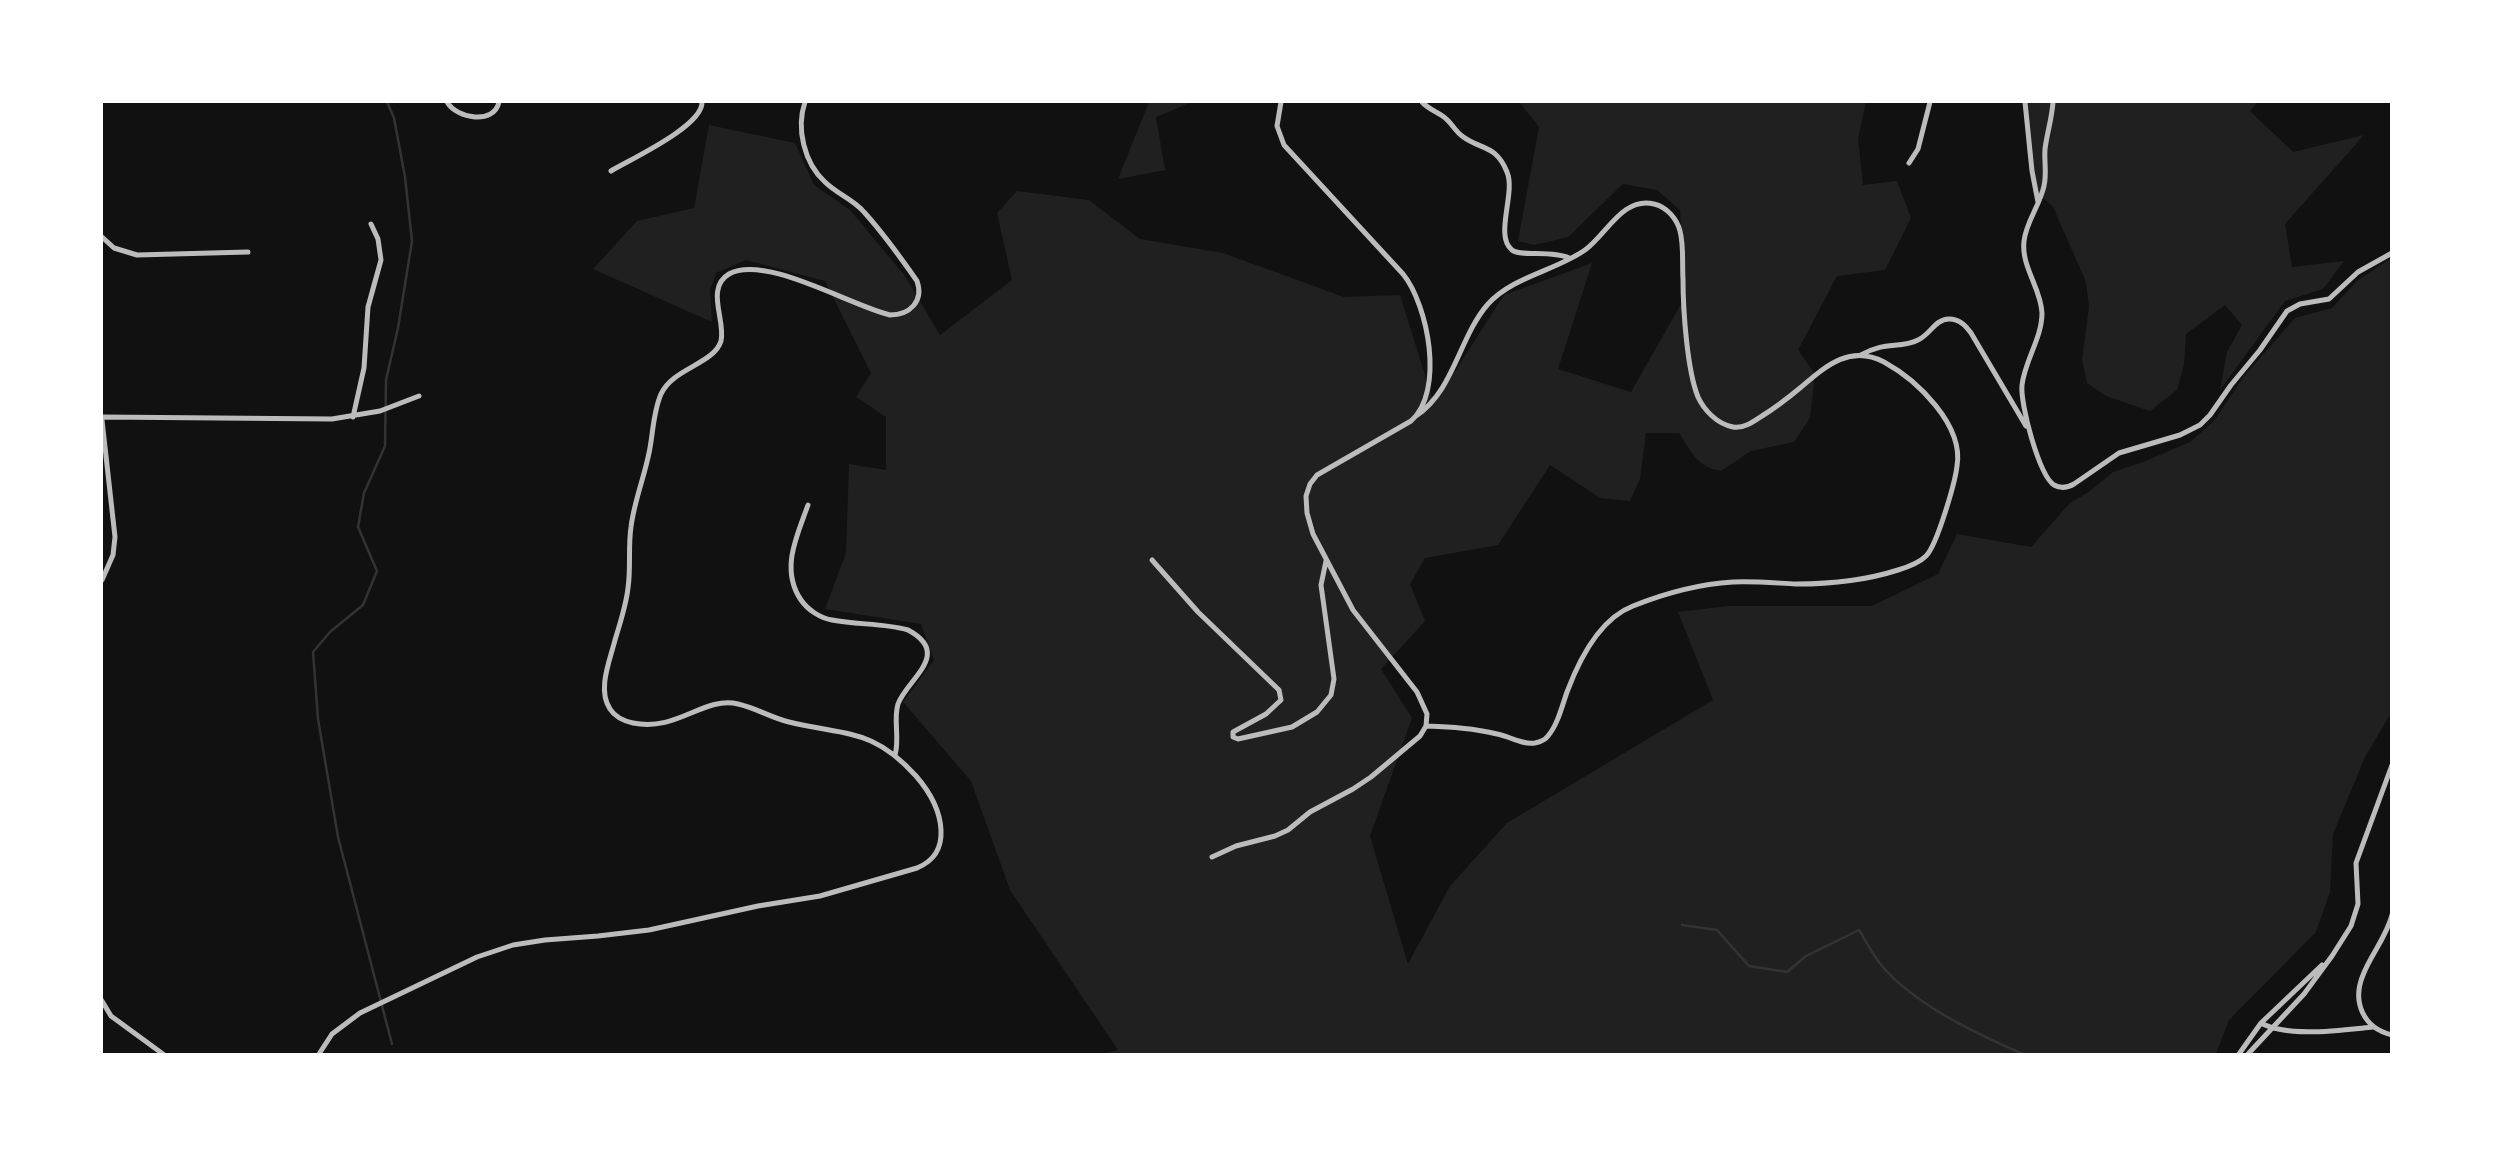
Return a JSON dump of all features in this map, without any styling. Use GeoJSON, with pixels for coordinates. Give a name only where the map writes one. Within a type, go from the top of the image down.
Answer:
{"type":"FeatureCollection","features":[{"type":"Feature","properties":{"kind":"street"},"geometry":{"type":"LineString","coordinates":[[447,102],[460,114],[474,117],[491,114],[498,108],[499,102]]}},
{"type":"Feature","properties":{"kind":"street"},"geometry":{"type":"LineString","coordinates":[[611,171],[683,129],[698,116],[702,102]]}},
{"type":"Feature","properties":{"kind":"street"},"geometry":{"type":"LineString","coordinates":[[319,1055],[337,1029],[360,1013],[468,962],[513,945],[649,930],[758,906],[820,896],[922,866],[933,858],[939,848],[941,833],[931,796],[895,755],[880,744],[861,736],[789,722],[738,704],[716,704],[667,723],[649,725],[630,722],[609,709],[606,699],[607,671],[628,588],[632,521],[649,456],[659,400],[674,377],[711,354],[720,344],[722,335],[717,293],[721,281],[727,275],[738,271],[763,271],[890,315],[905,313],[919,298],[918,281],[870,219],[855,203],[825,182],[814,170],[802,136],[805,102]]}},
{"type":"Feature","properties":{"kind":"street"},"geometry":{"type":"LineString","coordinates":[[1280,102],[1277,126],[1284,145],[1402,274],[1418,298],[1431,369],[1428,392],[1416,416]]}},
{"type":"Feature","properties":{"kind":"street"},"geometry":{"type":"LineString","coordinates":[[1422,102],[1444,117],[1464,138],[1485,146],[1505,167],[1510,186],[1505,229],[1510,249],[1517,253],[1555,253],[1569,258]]}},
{"type":"Feature","properties":{"kind":"street"},"geometry":{"type":"LineString","coordinates":[[1909,163],[1918,149],[1930,102]]}},
{"type":"Feature","properties":{"kind":"street"},"geometry":{"type":"LineString","coordinates":[[2025,102],[2038,202]]}},
{"type":"Feature","properties":{"kind":"street"},"geometry":{"type":"LineString","coordinates":[[2053,102],[2045,152],[2045,178],[2025,234],[2023,248],[2042,310],[2040,328],[2029,356],[2022,389],[2023,408],[2047,478],[2059,487],[2074,484],[2119,453],[2179,435],[2200,425],[2287,311],[2300,304],[2329,299],[2358,272],[2392,253]]}},
{"type":"Feature","properties":{"kind":"street"},"geometry":{"type":"LineString","coordinates":[[1212,857],[1236,846],[1288,830],[1310,812],[1363,783],[1416,739],[1426,726],[1427,714],[1417,692],[1353,610],[1326,561],[1309,522],[1306,503],[1310,484],[1329,467],[1416,416],[1435,398],[1489,303],[1520,281],[1587,248],[1628,209],[1650,203],[1670,213],[1677,223],[1681,234],[1685,323],[1695,387],[1707,411],[1730,426],[1743,426],[1755,421],[1833,362],[1861,355],[1881,346],[1915,342],[1943,320],[1960,321],[1977,342],[2016,414],[2030,431]]}},
{"type":"Feature","properties":{"kind":"street"},"geometry":{"type":"LineString","coordinates":[[353,417],[364,369],[368,307],[381,260],[378,239],[371,224]]}},
{"type":"Feature","properties":{"kind":"street"},"geometry":{"type":"LineString","coordinates":[[102,237],[114,248],[137,255],[248,252]]}},
{"type":"Feature","properties":{"kind":"street"},"geometry":{"type":"LineString","coordinates":[[1426,726],[1496,733],[1527,743],[1540,742],[1550,733],[1571,681],[1591,643],[1609,621],[1631,607],[1718,584],[1801,584],[1864,577],[1904,568],[1926,557],[1935,541],[1956,472],[1959,456],[1956,439],[1944,415],[1912,382],[1886,364],[1861,355]]}},
{"type":"Feature","properties":{"kind":"street"},"geometry":{"type":"LineString","coordinates":[[102,580],[115,546],[102,419],[308,420],[353,417],[380,411],[419,396]]}},
{"type":"Feature","properties":{"kind":"street"},"geometry":{"type":"LineString","coordinates":[[808,505],[794,544],[791,562],[794,585],[804,604],[815,614],[828,619],[908,630],[919,637],[926,649],[925,665],[899,703],[895,755]]}},
{"type":"Feature","properties":{"kind":"street"},"geometry":{"type":"LineString","coordinates":[[1152,560],[1205,620],[1279,690],[1281,701],[1273,709],[1233,732],[1233,737],[1238,738],[1292,727],[1317,712],[1331,695],[1334,679],[1321,585],[1326,561]]}},
{"type":"Feature","properties":{"kind":"street"},"geometry":{"type":"LineString","coordinates":[[2248,1055],[2304,994],[2351,926],[2358,904],[2356,863],[2392,765]]}},
{"type":"Feature","properties":{"kind":"street"},"geometry":{"type":"LineString","coordinates":[[2392,915],[2379,948],[2363,974],[2358,992],[2362,1016],[2373,1027],[2392,1035]]}},
{"type":"Feature","properties":{"kind":"street"},"geometry":{"type":"LineString","coordinates":[[2239,1055],[2261,1023],[2332,956]]}},
{"type":"Feature","properties":{"kind":"street"},"geometry":{"type":"LineString","coordinates":[[102,1001],[111,1016],[163,1055]]}},
{"type":"Feature","properties":{"kind":"street"},"geometry":{"type":"LineString","coordinates":[[2261,1023],[2271,1028],[2339,1030],[2373,1027]]}},
{"type":"Feature","properties":{"kind":"shaded area"},"geometry":{"type":"Polygon","coordinates":[[[1149,102],[1192,102],[1156,117],[1165,170],[1118,179],[1149,102]]]}},
{"type":"Feature","properties":{"kind":"shaded area"},"geometry":{"type":"Polygon","coordinates":[[[1519,102],[1866,102],[1858,139],[1863,185],[1897,181],[1911,218],[1885,270],[1837,276],[1798,350],[1815,374],[1810,418],[1794,442],[1751,451],[1721,471],[1701,462],[1679,433],[1646,433],[1640,479],[1630,501],[1600,498],[1550,465],[1498,545],[1425,558],[1410,584],[1425,621],[1381,669],[1412,718],[1370,836],[1408,964],[1450,886],[1507,823],[1713,700],[1678,612],[1727,606],[1872,606],[1938,574],[1957,534],[2031,547],[2069,504],[2113,472],[2190,442],[2214,421],[2244,376],[2295,318],[2332,308],[2357,281],[2391,258],[2391,713],[2365,757],[2333,834],[2330,892],[2316,932],[2229,1020],[2216,1054],[1101,1054],[1118,1050],[1010,890],[971,781],[903,702],[934,660],[921,624],[825,609],[846,553],[849,464],[886,470],[886,417],[856,397],[871,373],[825,281],[746,260],[716,273],[710,290],[712,322],[593,269],[637,221],[694,208],[709,125],[795,143],[814,185],[850,210],[905,276],[940,335],[1012,280],[997,213],[1017,191],[1089,200],[1140,239],[1223,253],[1344,297],[1400,295],[1434,404],[1504,295],[1592,263],[1558,369],[1631,392],[1685,297],[1680,210],[1657,190],[1623,184],[1568,237],[1535,245],[1518,241],[1539,127],[1519,102]]]}},
{"type":"Feature","properties":{"kind":"shaded area"},"geometry":{"type":"Polygon","coordinates":[[[2023,102],[2257,102],[2250,111],[2293,152],[2364,135],[2285,224],[2292,267],[2344,261],[2323,289],[2285,301],[2220,390],[2227,352],[2242,325],[2225,305],[2186,334],[2184,365],[2177,390],[2150,411],[2106,396],[2087,383],[2082,360],[2089,307],[2086,282],[2053,207],[2037,192],[2027,152],[2023,102]]]}},
{"type":"Feature","properties":{"kind":"waterway"},"geometry":{"type":"LineString","coordinates":[[387,102],[394,118],[405,177],[412,241],[398,328],[386,380],[385,446],[364,493],[358,527],[377,571],[363,605],[330,632],[313,652],[318,719],[338,837],[392,1044]]}},
{"type":"Feature","properties":{"kind":"waterway"},"geometry":{"type":"LineString","coordinates":[[1682,925],[1717,930],[1749,966],[1787,972],[1806,956],[1859,930],[1879,962],[1911,993],[1967,1028],[2023,1054]]}}]}
